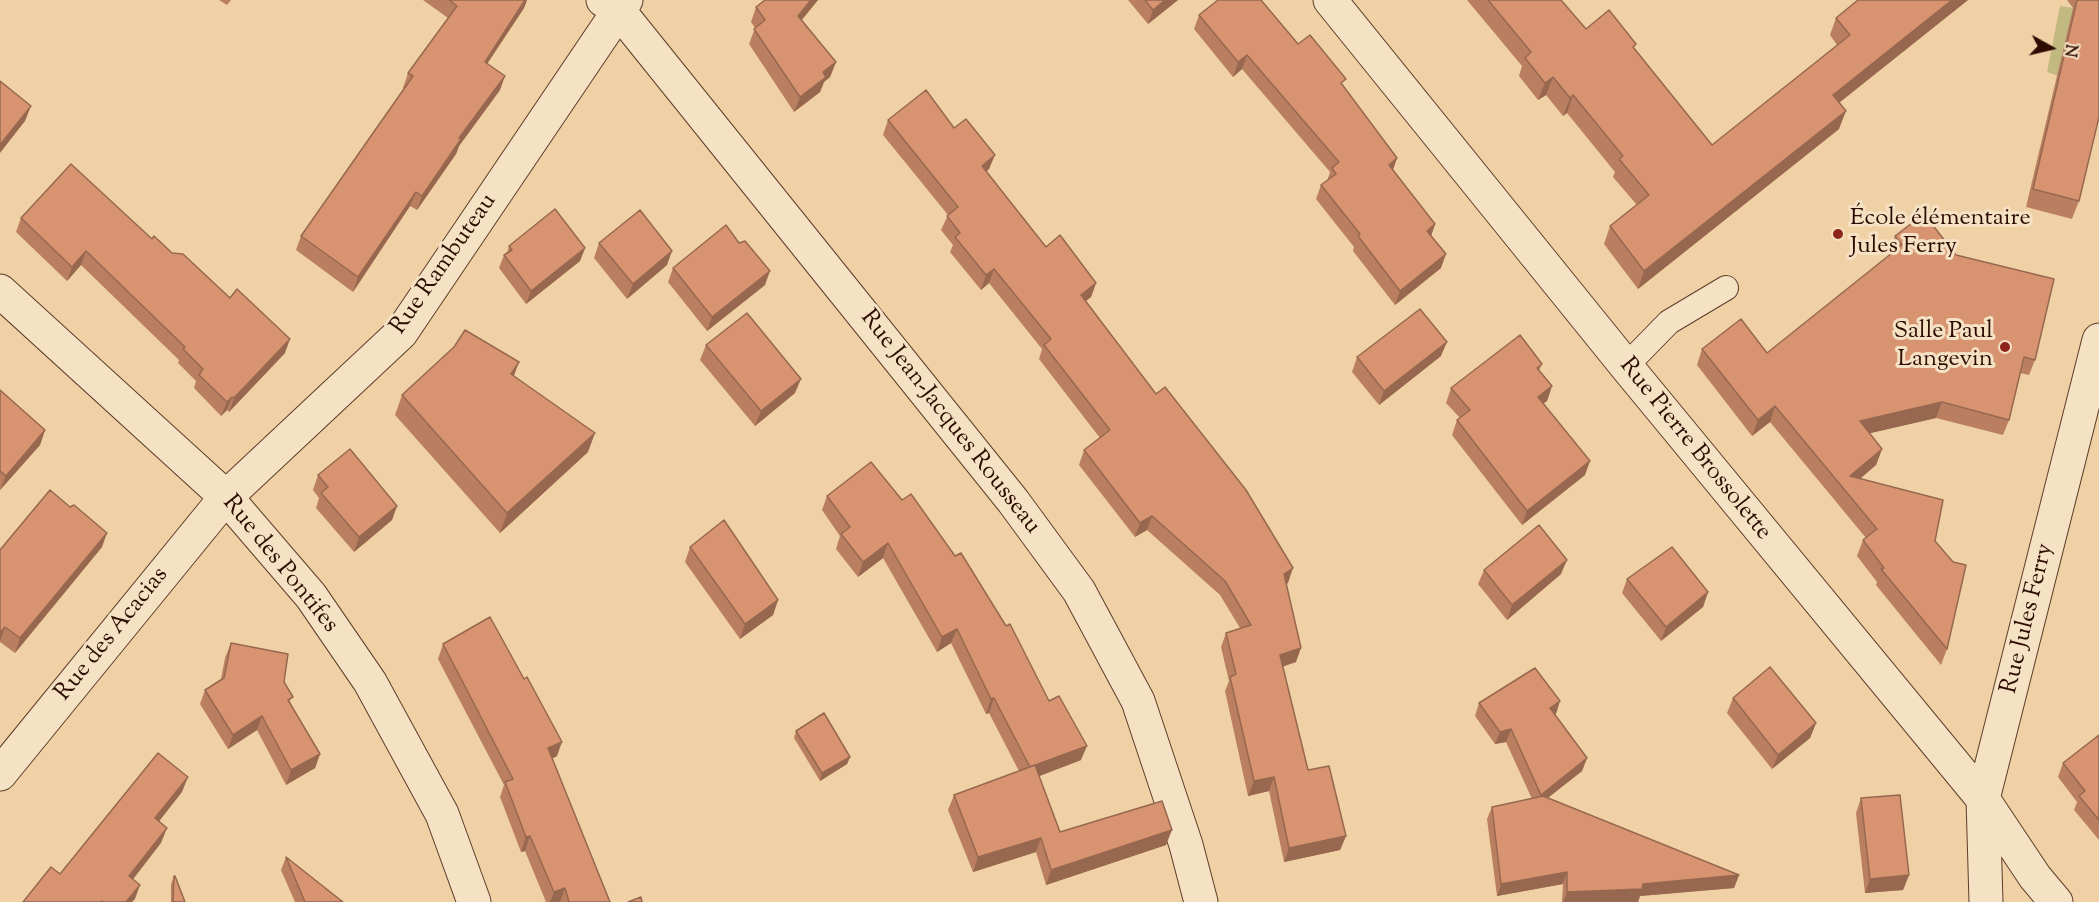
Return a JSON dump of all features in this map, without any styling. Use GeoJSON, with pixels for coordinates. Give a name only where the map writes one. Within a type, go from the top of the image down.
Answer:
{"type":"FeatureCollection","features":[{"type":"Feature","properties":{"kind":"street","name":"Rue Pierre Brossolette"},"geometry":{"type":"LineString","coordinates":[[1330,0],[1626,366],[1983,799],[2035,877],[2055,902]]}},
{"type":"Feature","properties":{"kind":"street","name":"Rue Rambuteau"},"geometry":{"type":"LineString","coordinates":[[226,497],[401,333],[616,4]]}},
{"type":"Feature","properties":{"kind":"street","name":"Rue Jean-Jacques Rousseau"},"geometry":{"type":"LineString","coordinates":[[616,4],[1013,501],[1080,591],[1138,702],[1186,845],[1202,902]]}},
{"type":"Feature","properties":{"kind":"street","name":"Rue des Pontifes"},"geometry":{"type":"LineString","coordinates":[[0,291],[226,497],[310,596],[370,682],[442,814],[474,902]]}},
{"type":"Feature","properties":{"kind":"street","name":"Rue Jules Ferry"},"geometry":{"type":"LineString","coordinates":[[1986,902],[1983,799],[2099,339]]}},
{"type":"Feature","properties":{"kind":"street","name":"Rue des Acacias"},"geometry":{"type":"LineString","coordinates":[[0,774],[226,497]]}},
{"type":"Feature","properties":{"kind":"lane"},"geometry":{"type":"LineString","coordinates":[[1626,366],[1669,322],[1726,288]]}},
{"type":"Feature","properties":{"kind":"shaded area"},"geometry":{"type":"Polygon","coordinates":[[[2060,6],[2099,12],[2099,90],[2047,72],[2060,6]]]}},
{"type":"Feature","properties":{"kind":"building"},"geometry":{"type":"Polygon","coordinates":[[[449,0],[525,0],[485,62],[505,76],[459,138],[461,139],[422,196],[416,192],[358,277],[301,236],[413,76],[408,73],[457,6],[449,0]]]}},
{"type":"Feature","properties":{"kind":"building"},"geometry":{"type":"Polygon","coordinates":[[[765,0],[811,0],[798,16],[836,62],[823,72],[826,77],[800,97],[754,29],[765,20],[756,7],[765,0]]]}},
{"type":"Feature","properties":{"kind":"building"},"geometry":{"type":"Polygon","coordinates":[[[1145,0],[1165,0],[1153,10],[1145,0]]]}},
{"type":"Feature","properties":{"kind":"building"},"geometry":{"type":"Polygon","coordinates":[[[1218,0],[1261,0],[1298,44],[1310,35],[1346,79],[1341,83],[1397,158],[1389,165],[1435,224],[1427,231],[1446,254],[1400,291],[1358,236],[1360,234],[1321,185],[1336,174],[1332,168],[1339,162],[1247,55],[1238,62],[1199,15],[1218,0]]]}},
{"type":"Feature","properties":{"kind":"building"},"geometry":{"type":"Polygon","coordinates":[[[1488,0],[1561,0],[1586,29],[1609,10],[1636,44],[1633,47],[1712,145],[1850,35],[1836,18],[1858,0],[1952,0],[1833,95],[1846,111],[1644,271],[1610,226],[1649,195],[1619,159],[1623,156],[1573,95],[1570,98],[1553,77],[1545,83],[1525,58],[1531,52],[1488,0]]]}},
{"type":"Feature","properties":{"kind":"building"},"geometry":{"type":"Polygon","coordinates":[[[2077,0],[2099,0],[2099,117],[2079,201],[2033,189],[2077,0]]]}},
{"type":"Feature","properties":{"kind":"building"},"geometry":{"type":"Polygon","coordinates":[[[0,81],[31,106],[0,145],[0,81]]]}},
{"type":"Feature","properties":{"kind":"building"},"geometry":{"type":"Polygon","coordinates":[[[926,90],[954,128],[966,119],[995,155],[982,166],[1046,247],[1060,235],[1096,283],[1081,295],[1156,394],[1165,387],[1246,490],[1293,568],[1284,574],[1301,648],[1280,655],[1308,770],[1329,766],[1346,836],[1289,848],[1274,777],[1254,781],[1230,677],[1236,674],[1226,633],[1251,625],[1225,581],[1152,516],[1140,523],[1084,450],[1110,430],[1044,345],[1051,339],[994,269],[986,275],[955,237],[960,233],[947,216],[958,207],[888,120],[926,90]]]}},
{"type":"Feature","properties":{"kind":"building"},"geometry":{"type":"Polygon","coordinates":[[[71,164],[152,239],[154,236],[172,253],[183,254],[230,298],[237,289],[290,339],[234,398],[232,397],[227,402],[199,375],[203,369],[183,349],[185,347],[86,251],[72,267],[21,218],[71,164]]]}},
{"type":"Feature","properties":{"kind":"building"},"geometry":{"type":"Polygon","coordinates":[[[555,209],[585,248],[531,291],[504,255],[512,250],[509,246],[555,209]]]}},
{"type":"Feature","properties":{"kind":"building"},"geometry":{"type":"Polygon","coordinates":[[[640,210],[672,251],[633,284],[599,243],[640,210]]]}},
{"type":"Feature","properties":{"kind":"building"},"geometry":{"type":"Polygon","coordinates":[[[1924,214],[1956,255],[2054,279],[2035,360],[2024,357],[2009,420],[1942,402],[1860,421],[1882,449],[1850,476],[1943,500],[1935,541],[1953,562],[1966,565],[1947,649],[1881,569],[1884,568],[1863,540],[1877,529],[1775,406],[1758,420],[1702,349],[1741,319],[1767,353],[1902,245],[1895,236],[1924,214]]]}},
{"type":"Feature","properties":{"kind":"building"},"geometry":{"type":"Polygon","coordinates":[[[726,225],[739,243],[745,241],[770,271],[712,317],[673,268],[726,225]]]}},
{"type":"Feature","properties":{"kind":"building"},"geometry":{"type":"Polygon","coordinates":[[[1420,309],[1447,342],[1384,391],[1357,357],[1420,309]]]}},
{"type":"Feature","properties":{"kind":"building"},"geometry":{"type":"Polygon","coordinates":[[[747,313],[801,379],[761,411],[706,345],[747,313]]]}},
{"type":"Feature","properties":{"kind":"building"},"geometry":{"type":"Polygon","coordinates":[[[465,330],[519,362],[511,374],[595,433],[507,513],[402,395],[454,347],[465,330]]]}},
{"type":"Feature","properties":{"kind":"building"},"geometry":{"type":"Polygon","coordinates":[[[1520,335],[1542,364],[1537,368],[1552,386],[1538,397],[1590,461],[1527,511],[1457,420],[1470,410],[1451,388],[1520,335]]]}},
{"type":"Feature","properties":{"kind":"building"},"geometry":{"type":"Polygon","coordinates":[[[0,390],[45,430],[6,476],[0,471],[0,390]]]}},
{"type":"Feature","properties":{"kind":"building"},"geometry":{"type":"Polygon","coordinates":[[[350,449],[397,506],[359,537],[321,493],[328,487],[318,475],[350,449]]]}},
{"type":"Feature","properties":{"kind":"building"},"geometry":{"type":"Polygon","coordinates":[[[871,462],[902,500],[911,494],[955,556],[961,553],[1006,626],[1010,624],[1049,701],[1059,696],[1087,746],[1030,767],[994,698],[991,699],[957,629],[942,637],[888,543],[863,562],[841,534],[850,527],[827,496],[871,462]]]}},
{"type":"Feature","properties":{"kind":"building"},"geometry":{"type":"Polygon","coordinates":[[[50,490],[70,507],[74,505],[107,533],[20,638],[5,627],[0,633],[0,550],[50,490]]]}},
{"type":"Feature","properties":{"kind":"building"},"geometry":{"type":"Polygon","coordinates":[[[724,520],[778,600],[745,624],[690,547],[724,520]]]}},
{"type":"Feature","properties":{"kind":"building"},"geometry":{"type":"Polygon","coordinates":[[[1539,525],[1567,560],[1512,605],[1484,570],[1539,525]]]}},
{"type":"Feature","properties":{"kind":"building"},"geometry":{"type":"Polygon","coordinates":[[[1672,547],[1708,592],[1666,627],[1627,579],[1672,547]]]}},
{"type":"Feature","properties":{"kind":"building"},"geometry":{"type":"Polygon","coordinates":[[[490,617],[524,679],[527,677],[562,742],[548,748],[610,902],[569,902],[565,888],[554,892],[530,836],[526,837],[505,782],[513,779],[443,644],[490,617]]]}},
{"type":"Feature","properties":{"kind":"building"},"geometry":{"type":"Polygon","coordinates":[[[231,643],[288,654],[284,682],[293,697],[288,700],[320,754],[291,770],[262,716],[233,735],[205,690],[224,678],[231,643]]]}},
{"type":"Feature","properties":{"kind":"building"},"geometry":{"type":"Polygon","coordinates":[[[1770,667],[1816,723],[1778,755],[1733,698],[1770,667]]]}},
{"type":"Feature","properties":{"kind":"building"},"geometry":{"type":"Polygon","coordinates":[[[1535,668],[1560,701],[1550,708],[1587,758],[1541,795],[1511,729],[1500,732],[1479,703],[1535,668]]]}},
{"type":"Feature","properties":{"kind":"building"},"geometry":{"type":"Polygon","coordinates":[[[824,713],[850,757],[822,773],[796,731],[824,713]]]}},
{"type":"Feature","properties":{"kind":"building"},"geometry":{"type":"Polygon","coordinates":[[[2099,735],[2099,820],[2079,796],[2085,791],[2063,763],[2099,735]]]}},
{"type":"Feature","properties":{"kind":"building"},"geometry":{"type":"Polygon","coordinates":[[[158,753],[188,777],[155,818],[167,828],[129,876],[140,885],[126,902],[23,902],[51,867],[60,874],[158,753]]]}},
{"type":"Feature","properties":{"kind":"building"},"geometry":{"type":"Polygon","coordinates":[[[1035,765],[1060,832],[1162,801],[1172,830],[1051,870],[1041,838],[978,857],[954,795],[1035,765]]]}},
{"type":"Feature","properties":{"kind":"building"},"geometry":{"type":"Polygon","coordinates":[[[1900,795],[1909,875],[1870,879],[1861,798],[1900,795]]]}},
{"type":"Feature","properties":{"kind":"building"},"geometry":{"type":"Polygon","coordinates":[[[1543,796],[1739,875],[1643,884],[1642,889],[1567,892],[1567,872],[1501,884],[1492,807],[1543,796]]]}},
{"type":"Feature","properties":{"kind":"building"},"geometry":{"type":"Polygon","coordinates":[[[286,857],[343,902],[305,902],[286,857]]]}},
{"type":"Feature","properties":{"kind":"building"},"geometry":{"type":"Polygon","coordinates":[[[175,876],[185,902],[173,902],[175,876]]]}},
{"type":"Feature","properties":{"kind":"building"},"geometry":{"type":"Polygon","coordinates":[[[641,897],[642,902],[628,902],[641,897]]]}},
{"type":"Feature","properties":{"kind":"place","name":"École élémentaire Jules Ferry"},"geometry":{"type":"Point","coordinates":[1838,234]}},
{"type":"Feature","properties":{"kind":"place","name":"Salle Paul Langevin"},"geometry":{"type":"Point","coordinates":[2005,347]}}]}
